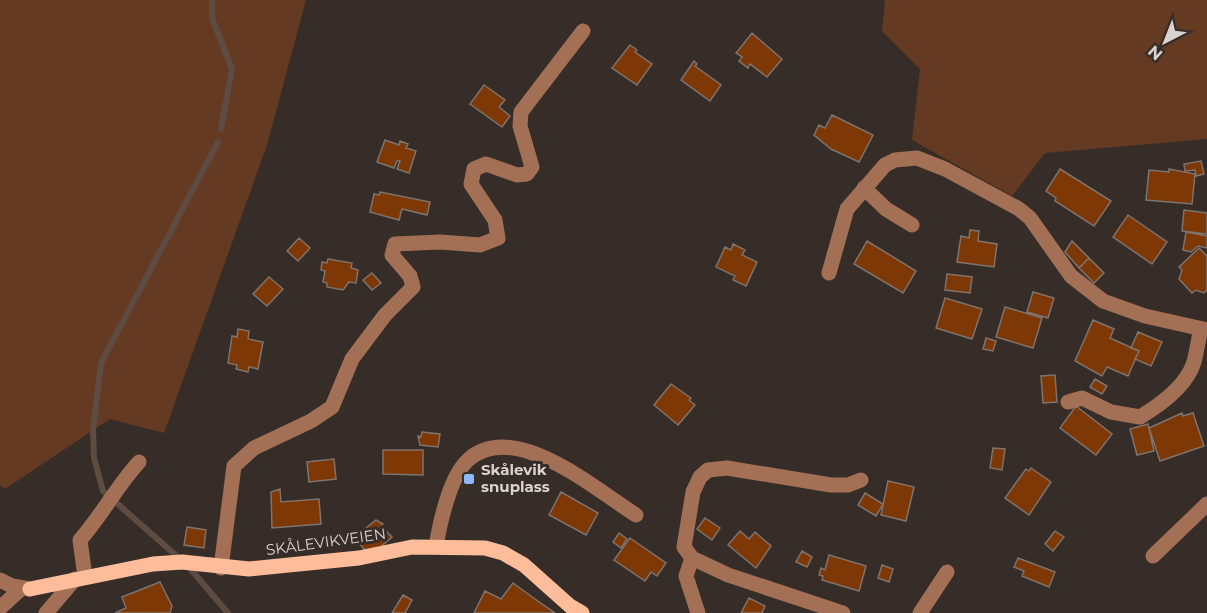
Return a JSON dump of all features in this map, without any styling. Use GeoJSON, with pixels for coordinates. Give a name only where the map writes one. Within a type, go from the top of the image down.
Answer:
{"type":"FeatureCollection","features":[{"type":"Feature","properties":{"kind":"main road","name":"SKÅLEVIKVEIEN"},"geometry":{"type":"LineString","coordinates":[[26,588],[153,564],[182,562],[221,568],[249,569],[292,567],[360,558],[412,547],[485,548],[503,553],[524,564],[570,606],[582,613]]}},
{"type":"Feature","properties":{"kind":"street"},"geometry":{"type":"LineString","coordinates":[[221,568],[234,466],[254,448],[311,422],[332,406],[352,358],[412,287],[410,276],[392,255],[395,244],[440,242],[480,246],[498,238],[495,220],[471,184],[474,169],[486,164],[517,175],[527,174],[532,167],[520,126],[521,112],[583,31]]}},
{"type":"Feature","properties":{"kind":"street"},"geometry":{"type":"LineString","coordinates":[[830,273],[840,226],[847,209],[885,165],[895,160],[917,158],[1019,209],[1030,218],[1071,276],[1103,301],[1145,316],[1204,329],[1187,376],[1164,400],[1140,417],[1111,412],[1082,398],[1068,402]]}},
{"type":"Feature","properties":{"kind":"street"},"geometry":{"type":"LineString","coordinates":[[864,188],[886,209],[912,225]]}},
{"type":"Feature","properties":{"kind":"street"},"geometry":{"type":"LineString","coordinates":[[436,546],[440,523],[458,474],[468,459],[496,447],[519,447],[555,462],[636,515]]}},
{"type":"Feature","properties":{"kind":"street"},"geometry":{"type":"LineString","coordinates":[[46,613],[80,578],[80,540],[105,511],[125,477],[139,462]]}},
{"type":"Feature","properties":{"kind":"street"},"geometry":{"type":"LineString","coordinates":[[843,613],[728,575],[692,558],[684,547],[693,492],[700,477],[708,470],[726,468],[831,485],[848,485],[861,480]]}},
{"type":"Feature","properties":{"kind":"street"},"geometry":{"type":"LineString","coordinates":[[1153,556],[1207,504]]}},
{"type":"Feature","properties":{"kind":"street"},"geometry":{"type":"LineString","coordinates":[[692,558],[686,576],[698,613]]}},
{"type":"Feature","properties":{"kind":"street"},"geometry":{"type":"LineString","coordinates":[[920,613],[947,572]]}},
{"type":"Feature","properties":{"kind":"street"},"geometry":{"type":"LineString","coordinates":[[0,580],[26,588]]}},
{"type":"Feature","properties":{"kind":"street","name":"SKÅLEVIKVEIEN"},"geometry":{"type":"LineString","coordinates":[[0,608],[26,588]]}},
{"type":"Feature","properties":{"kind":"shaded area"},"geometry":{"type":"Polygon","coordinates":[[[0,0],[306,0],[267,145],[164,433],[110,419],[5,489],[0,485],[0,0]]]}},
{"type":"Feature","properties":{"kind":"shaded area"},"geometry":{"type":"Polygon","coordinates":[[[885,0],[1207,0],[1207,139],[1045,153],[1012,196],[912,140],[920,69],[882,31],[885,0]]]}},
{"type":"Feature","properties":{"kind":"building"},"geometry":{"type":"Polygon","coordinates":[[[752,33],[782,59],[767,77],[750,64],[748,68],[739,61],[742,57],[736,53],[752,33]]]}},
{"type":"Feature","properties":{"kind":"building"},"geometry":{"type":"Polygon","coordinates":[[[630,45],[637,50],[635,52],[652,64],[637,85],[612,68],[630,45]]]}},
{"type":"Feature","properties":{"kind":"building"},"geometry":{"type":"Polygon","coordinates":[[[694,61],[697,64],[695,66],[721,85],[710,101],[681,80],[694,61]]]}},
{"type":"Feature","properties":{"kind":"building"},"geometry":{"type":"Polygon","coordinates":[[[484,85],[505,100],[499,107],[510,116],[502,127],[470,104],[484,85]]]}},
{"type":"Feature","properties":{"kind":"building"},"geometry":{"type":"Polygon","coordinates":[[[832,115],[873,135],[859,162],[831,149],[814,135],[819,125],[825,128],[832,115]]]}},
{"type":"Feature","properties":{"kind":"building"},"geometry":{"type":"Polygon","coordinates":[[[385,140],[399,145],[400,141],[408,144],[406,148],[416,151],[409,173],[397,169],[400,161],[397,161],[394,168],[377,162],[385,140]]]}},
{"type":"Feature","properties":{"kind":"building"},"geometry":{"type":"Polygon","coordinates":[[[1201,161],[1204,174],[1196,176],[1195,170],[1185,171],[1184,164],[1201,161]]]}},
{"type":"Feature","properties":{"kind":"building"},"geometry":{"type":"Polygon","coordinates":[[[1060,169],[1111,201],[1094,226],[1055,201],[1056,198],[1046,191],[1060,169]]]}},
{"type":"Feature","properties":{"kind":"building"},"geometry":{"type":"Polygon","coordinates":[[[1169,169],[1195,174],[1192,204],[1146,200],[1149,170],[1169,172],[1169,169]]]}},
{"type":"Feature","properties":{"kind":"building"},"geometry":{"type":"Polygon","coordinates":[[[380,192],[430,202],[427,215],[402,209],[399,220],[370,212],[374,194],[379,195],[380,192]]]}},
{"type":"Feature","properties":{"kind":"building"},"geometry":{"type":"Polygon","coordinates":[[[1184,210],[1207,213],[1207,234],[1182,231],[1184,210]]]}},
{"type":"Feature","properties":{"kind":"building"},"geometry":{"type":"Polygon","coordinates":[[[1128,215],[1167,242],[1152,264],[1113,237],[1128,215]]]}},
{"type":"Feature","properties":{"kind":"building"},"geometry":{"type":"Polygon","coordinates":[[[970,230],[979,231],[978,241],[997,244],[994,267],[957,262],[961,236],[969,238],[970,230]]]}},
{"type":"Feature","properties":{"kind":"building"},"geometry":{"type":"Polygon","coordinates":[[[1186,232],[1207,236],[1207,248],[1198,246],[1191,252],[1183,250],[1186,232]]]}},
{"type":"Feature","properties":{"kind":"building"},"geometry":{"type":"Polygon","coordinates":[[[299,238],[310,248],[298,261],[287,251],[299,238]]]}},
{"type":"Feature","properties":{"kind":"building"},"geometry":{"type":"Polygon","coordinates":[[[867,241],[916,271],[903,293],[854,264],[867,241]]]}},
{"type":"Feature","properties":{"kind":"building"},"geometry":{"type":"Polygon","coordinates":[[[1072,241],[1089,258],[1079,268],[1065,252],[1072,241]]]}},
{"type":"Feature","properties":{"kind":"building"},"geometry":{"type":"Polygon","coordinates":[[[733,244],[745,250],[742,255],[757,262],[746,286],[733,280],[735,276],[716,267],[725,247],[731,250],[733,244]]]}},
{"type":"Feature","properties":{"kind":"building"},"geometry":{"type":"Polygon","coordinates":[[[1199,248],[1207,256],[1207,290],[1204,293],[1196,290],[1192,293],[1179,279],[1182,270],[1179,267],[1199,248]]]}},
{"type":"Feature","properties":{"kind":"building"},"geometry":{"type":"Polygon","coordinates":[[[1089,258],[1104,273],[1094,283],[1079,268],[1089,258]]]}},
{"type":"Feature","properties":{"kind":"building"},"geometry":{"type":"Polygon","coordinates":[[[328,259],[352,263],[351,268],[358,270],[356,283],[349,282],[343,290],[327,287],[327,283],[323,282],[325,271],[321,270],[322,262],[327,263],[328,259]]]}},
{"type":"Feature","properties":{"kind":"building"},"geometry":{"type":"Polygon","coordinates":[[[372,273],[381,283],[372,290],[363,280],[372,273]]]}},
{"type":"Feature","properties":{"kind":"building"},"geometry":{"type":"Polygon","coordinates":[[[947,274],[972,277],[970,293],[945,290],[947,274]]]}},
{"type":"Feature","properties":{"kind":"building"},"geometry":{"type":"Polygon","coordinates":[[[269,277],[283,289],[267,306],[253,294],[269,277]]]}},
{"type":"Feature","properties":{"kind":"building"},"geometry":{"type":"Polygon","coordinates":[[[1033,292],[1054,298],[1048,318],[1027,312],[1033,292]]]}},
{"type":"Feature","properties":{"kind":"building"},"geometry":{"type":"Polygon","coordinates":[[[945,298],[982,309],[972,339],[936,328],[945,298]]]}},
{"type":"Feature","properties":{"kind":"building"},"geometry":{"type":"Polygon","coordinates":[[[1005,307],[1042,318],[1033,348],[996,337],[1005,307]]]}},
{"type":"Feature","properties":{"kind":"building"},"geometry":{"type":"Polygon","coordinates":[[[1093,320],[1114,329],[1110,338],[1139,351],[1128,376],[1107,367],[1102,376],[1075,361],[1093,320]]]}},
{"type":"Feature","properties":{"kind":"building"},"geometry":{"type":"Polygon","coordinates":[[[238,329],[249,331],[248,339],[263,342],[258,369],[249,367],[248,372],[236,369],[237,365],[228,363],[232,336],[237,337],[238,329]]]}},
{"type":"Feature","properties":{"kind":"building"},"geometry":{"type":"Polygon","coordinates":[[[1138,332],[1162,342],[1151,366],[1135,359],[1139,351],[1131,348],[1138,332]]]}},
{"type":"Feature","properties":{"kind":"building"},"geometry":{"type":"Polygon","coordinates":[[[986,338],[996,341],[993,351],[983,349],[986,338]]]}},
{"type":"Feature","properties":{"kind":"building"},"geometry":{"type":"Polygon","coordinates":[[[1055,375],[1057,402],[1043,403],[1041,376],[1055,375]]]}},
{"type":"Feature","properties":{"kind":"building"},"geometry":{"type":"Polygon","coordinates":[[[1095,379],[1107,386],[1102,394],[1090,387],[1095,379]]]}},
{"type":"Feature","properties":{"kind":"building"},"geometry":{"type":"Polygon","coordinates":[[[671,384],[691,398],[689,400],[695,405],[678,425],[654,405],[671,384]]]}},
{"type":"Feature","properties":{"kind":"building"},"geometry":{"type":"Polygon","coordinates":[[[1076,406],[1112,434],[1096,455],[1060,428],[1076,406]]]}},
{"type":"Feature","properties":{"kind":"building"},"geometry":{"type":"Polygon","coordinates":[[[1182,413],[1183,416],[1193,413],[1204,446],[1160,461],[1149,428],[1182,413]]]}},
{"type":"Feature","properties":{"kind":"building"},"geometry":{"type":"Polygon","coordinates":[[[1148,424],[1154,451],[1137,455],[1130,429],[1148,424]]]}},
{"type":"Feature","properties":{"kind":"building"},"geometry":{"type":"Polygon","coordinates":[[[422,432],[440,434],[438,447],[420,445],[418,436],[421,437],[422,432]]]}},
{"type":"Feature","properties":{"kind":"building"},"geometry":{"type":"Polygon","coordinates":[[[993,448],[1005,449],[1002,470],[990,468],[993,448]]]}},
{"type":"Feature","properties":{"kind":"building"},"geometry":{"type":"Polygon","coordinates":[[[383,450],[423,450],[423,475],[383,474],[383,450]]]}},
{"type":"Feature","properties":{"kind":"building"},"geometry":{"type":"Polygon","coordinates":[[[334,459],[336,479],[309,482],[307,462],[334,459]]]}},
{"type":"Feature","properties":{"kind":"building"},"geometry":{"type":"Polygon","coordinates":[[[1031,468],[1051,482],[1029,515],[1005,498],[1026,469],[1029,471],[1031,468]]]}},
{"type":"Feature","properties":{"kind":"building"},"geometry":{"type":"Polygon","coordinates":[[[888,481],[914,487],[906,521],[881,515],[888,481]]]}},
{"type":"Feature","properties":{"kind":"building"},"geometry":{"type":"Polygon","coordinates":[[[280,489],[281,502],[319,499],[321,524],[272,528],[271,492],[280,489]]]}},
{"type":"Feature","properties":{"kind":"building"},"geometry":{"type":"Polygon","coordinates":[[[561,492],[598,513],[586,535],[549,515],[561,492]]]}},
{"type":"Feature","properties":{"kind":"building"},"geometry":{"type":"Polygon","coordinates":[[[865,493],[883,504],[876,516],[858,505],[865,493]]]}},
{"type":"Feature","properties":{"kind":"building"},"geometry":{"type":"Polygon","coordinates":[[[705,518],[720,528],[712,540],[697,529],[705,518]]]}},
{"type":"Feature","properties":{"kind":"building"},"geometry":{"type":"Polygon","coordinates":[[[376,520],[383,524],[381,526],[392,537],[376,551],[367,552],[354,538],[376,520]]]}},
{"type":"Feature","properties":{"kind":"building"},"geometry":{"type":"Polygon","coordinates":[[[187,527],[206,530],[204,548],[184,545],[187,527]]]}},
{"type":"Feature","properties":{"kind":"building"},"geometry":{"type":"Polygon","coordinates":[[[740,531],[749,539],[755,532],[771,546],[756,568],[728,545],[740,531]]]}},
{"type":"Feature","properties":{"kind":"building"},"geometry":{"type":"Polygon","coordinates":[[[1055,531],[1064,537],[1053,551],[1045,544],[1055,531]]]}},
{"type":"Feature","properties":{"kind":"building"},"geometry":{"type":"Polygon","coordinates":[[[619,533],[627,539],[621,548],[613,542],[619,533]]]}},
{"type":"Feature","properties":{"kind":"building"},"geometry":{"type":"Polygon","coordinates":[[[630,538],[666,563],[657,576],[651,572],[645,581],[614,560],[630,538]]]}},
{"type":"Feature","properties":{"kind":"building"},"geometry":{"type":"Polygon","coordinates":[[[802,551],[812,557],[807,567],[796,562],[802,551]]]}},
{"type":"Feature","properties":{"kind":"building"},"geometry":{"type":"Polygon","coordinates":[[[829,555],[866,566],[859,591],[822,580],[823,576],[819,575],[821,568],[825,570],[829,555]]]}},
{"type":"Feature","properties":{"kind":"building"},"geometry":{"type":"Polygon","coordinates":[[[1018,558],[1055,572],[1049,587],[1022,576],[1024,571],[1014,567],[1018,558]]]}},
{"type":"Feature","properties":{"kind":"building"},"geometry":{"type":"Polygon","coordinates":[[[882,565],[893,569],[889,582],[878,578],[882,565]]]}},
{"type":"Feature","properties":{"kind":"building"},"geometry":{"type":"Polygon","coordinates":[[[160,582],[172,606],[170,613],[115,613],[126,608],[122,597],[160,582]]]}},
{"type":"Feature","properties":{"kind":"building"},"geometry":{"type":"Polygon","coordinates":[[[513,583],[555,613],[474,613],[485,591],[501,599],[513,583]]]}},
{"type":"Feature","properties":{"kind":"building"},"geometry":{"type":"Polygon","coordinates":[[[403,595],[412,600],[405,613],[392,613],[403,595]]]}},
{"type":"Feature","properties":{"kind":"building"},"geometry":{"type":"Polygon","coordinates":[[[749,598],[765,606],[762,613],[741,613],[749,598]]]}},
{"type":"Feature","properties":{"kind":"waterway"},"geometry":{"type":"LineString","coordinates":[[212,0],[212,18],[232,69],[221,129]]}},
{"type":"Feature","properties":{"kind":"waterway"},"geometry":{"type":"LineString","coordinates":[[180,559],[103,491],[94,458],[93,429],[101,363],[218,142]]}},
{"type":"Feature","properties":{"kind":"waterway"},"geometry":{"type":"LineString","coordinates":[[188,566],[228,613]]}},
{"type":"Feature","properties":{"kind":"place","name":"Skålevik snuplass"},"geometry":{"type":"Point","coordinates":[469,479]}}]}
